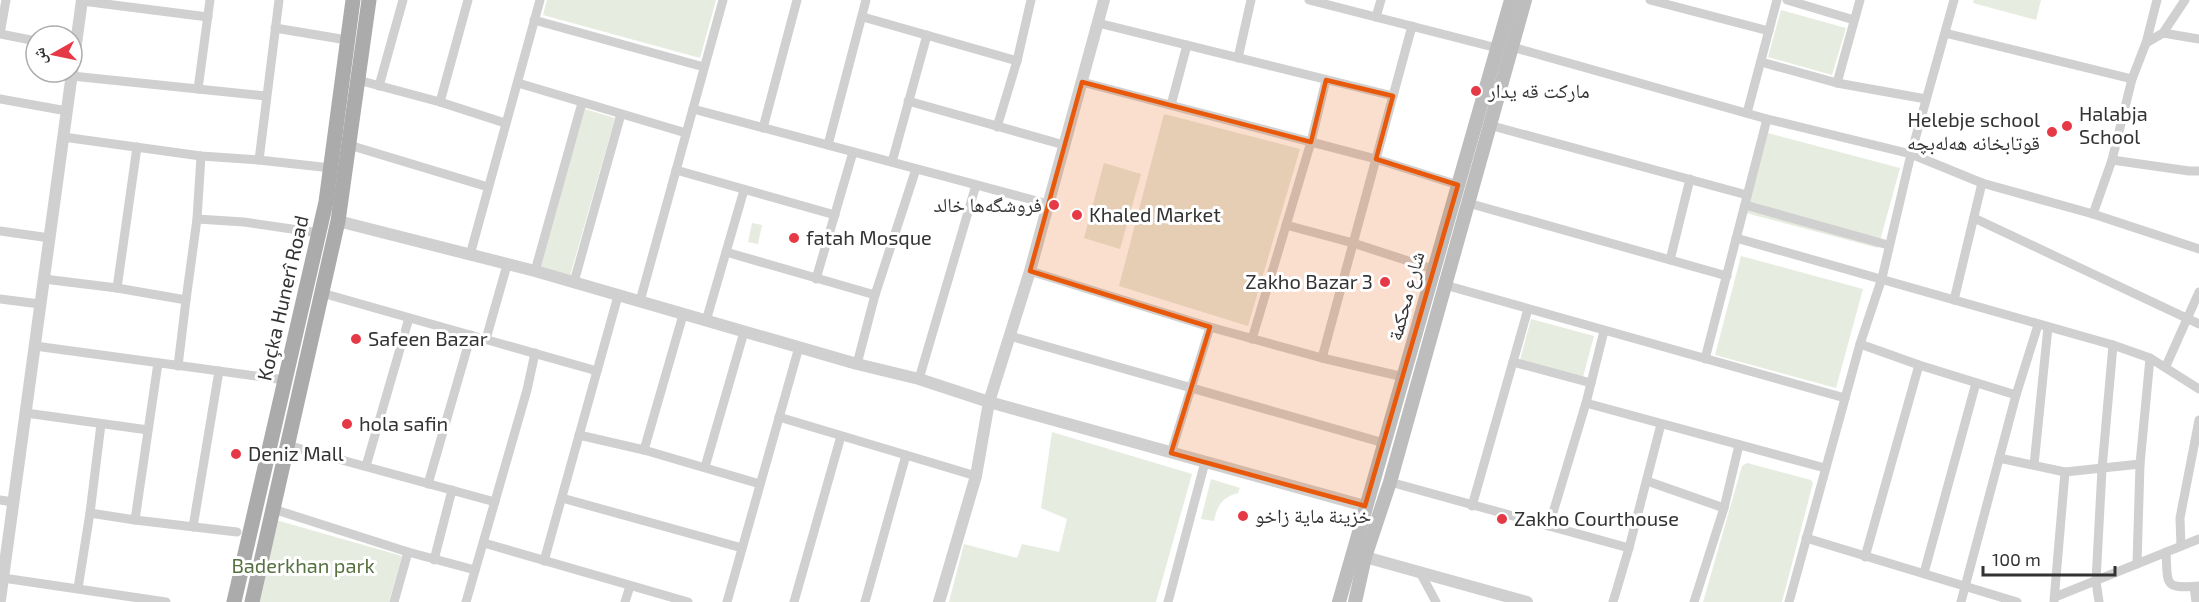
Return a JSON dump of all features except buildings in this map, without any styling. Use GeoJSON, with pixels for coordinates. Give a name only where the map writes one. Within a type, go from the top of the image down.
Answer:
{"type":"FeatureCollection","features":[{"type":"Feature","properties":{"kind":"main road","name":"شارع محكمة"},"geometry":{"type":"LineString","coordinates":[[1339,602],[1511,0]]}},
{"type":"Feature","properties":{"kind":"main road","name":"شارع محكمة"},"geometry":{"type":"LineString","coordinates":[[1355,602],[1365,557],[1390,482],[1525,0]]}},
{"type":"Feature","properties":{"kind":"main road"},"geometry":{"type":"LineString","coordinates":[[252,602],[338,221],[369,6],[352,5]]}},
{"type":"Feature","properties":{"kind":"main road","name":"Koçka Hunerî Road"},"geometry":{"type":"LineString","coordinates":[[234,602],[319,233],[331,168],[352,5]]}},
{"type":"Feature","properties":{"kind":"street"},"geometry":{"type":"LineString","coordinates":[[6,0],[0,34],[24,39]]}},
{"type":"Feature","properties":{"kind":"street"},"geometry":{"type":"LineString","coordinates":[[156,11],[158,0]]}},
{"type":"Feature","properties":{"kind":"street"},"geometry":{"type":"LineString","coordinates":[[198,89],[210,0]]}},
{"type":"Feature","properties":{"kind":"street"},"geometry":{"type":"LineString","coordinates":[[259,160],[279,0]]}},
{"type":"Feature","properties":{"kind":"street"},"geometry":{"type":"LineString","coordinates":[[379,86],[403,0]]}},
{"type":"Feature","properties":{"kind":"street"},"geometry":{"type":"LineString","coordinates":[[440,102],[468,0]]}},
{"type":"Feature","properties":{"kind":"street"},"geometry":{"type":"LineString","coordinates":[[470,255],[540,0]]}},
{"type":"Feature","properties":{"kind":"street"},"geometry":{"type":"LineString","coordinates":[[640,301],[723,0]]}},
{"type":"Feature","properties":{"kind":"street"},"geometry":{"type":"LineString","coordinates":[[763,128],[797,0]]}},
{"type":"Feature","properties":{"kind":"street"},"geometry":{"type":"LineString","coordinates":[[828,145],[867,0]]}},
{"type":"Feature","properties":{"kind":"street"},"geometry":{"type":"LineString","coordinates":[[997,127],[1017,60],[1031,0]]}},
{"type":"Feature","properties":{"kind":"street"},"geometry":{"type":"LineString","coordinates":[[939,602],[976,476],[990,402],[1030,271],[1104,0]]}},
{"type":"Feature","properties":{"kind":"street"},"geometry":{"type":"LineString","coordinates":[[1238,58],[1251,0]]}},
{"type":"Feature","properties":{"kind":"street"},"geometry":{"type":"LineString","coordinates":[[1309,0],[1497,48]]}},
{"type":"Feature","properties":{"kind":"street"},"geometry":{"type":"LineString","coordinates":[[1376,17],[1381,0]]}},
{"type":"Feature","properties":{"kind":"street"},"geometry":{"type":"LineString","coordinates":[[1650,0],[1768,31]]}},
{"type":"Feature","properties":{"kind":"street"},"geometry":{"type":"LineString","coordinates":[[1747,113],[1778,0]]}},
{"type":"Feature","properties":{"kind":"street"},"geometry":{"type":"LineString","coordinates":[[1787,0],[1854,20]]}},
{"type":"Feature","properties":{"kind":"street"},"geometry":{"type":"LineString","coordinates":[[1837,83],[1860,0]]}},
{"type":"Feature","properties":{"kind":"street"},"geometry":{"type":"LineString","coordinates":[[1789,602],[1860,344],[1882,278],[1911,154],[1954,0]]}},
{"type":"Feature","properties":{"kind":"street"},"geometry":{"type":"LineString","coordinates":[[2093,214],[2112,160],[2132,79],[2146,43],[2157,0]]}},
{"type":"Feature","properties":{"kind":"street"},"geometry":{"type":"LineString","coordinates":[[2146,43],[2163,33],[2185,0]]}},
{"type":"Feature","properties":{"kind":"street"},"geometry":{"type":"LineString","coordinates":[[78,24],[82,1],[208,17]]}},
{"type":"Feature","properties":{"kind":"street"},"geometry":{"type":"LineString","coordinates":[[863,16],[1017,60]]}},
{"type":"Feature","properties":{"kind":"street"},"geometry":{"type":"LineString","coordinates":[[534,20],[704,67]]}},
{"type":"Feature","properties":{"kind":"street"},"geometry":{"type":"LineString","coordinates":[[1098,23],[1393,96]]}},
{"type":"Feature","properties":{"kind":"street"},"geometry":{"type":"LineString","coordinates":[[1322,358],[1412,26]]}},
{"type":"Feature","properties":{"kind":"street"},"geometry":{"type":"LineString","coordinates":[[275,28],[347,40]]}},
{"type":"Feature","properties":{"kind":"street"},"geometry":{"type":"LineString","coordinates":[[1945,33],[2132,79]]}},
{"type":"Feature","properties":{"kind":"street"},"geometry":{"type":"LineString","coordinates":[[2163,33],[2199,39]]}},
{"type":"Feature","properties":{"kind":"street"},"geometry":{"type":"LineString","coordinates":[[892,162],[927,35]]}},
{"type":"Feature","properties":{"kind":"street"},"geometry":{"type":"LineString","coordinates":[[1172,105],[1187,45]]}},
{"type":"Feature","properties":{"kind":"street"},"geometry":{"type":"LineString","coordinates":[[1512,47],[1767,119],[1911,154],[1982,183],[2093,214],[2199,249]]}},
{"type":"Feature","properties":{"kind":"street"},"geometry":{"type":"LineString","coordinates":[[1761,62],[1837,83],[1926,99]]}},
{"type":"Feature","properties":{"kind":"street"},"geometry":{"type":"LineString","coordinates":[[84,77],[266,96]]}},
{"type":"Feature","properties":{"kind":"street"},"geometry":{"type":"LineString","coordinates":[[358,80],[440,102],[505,123]]}},
{"type":"Feature","properties":{"kind":"street"},"geometry":{"type":"LineString","coordinates":[[1252,339],[1311,142],[1326,80]]}},
{"type":"Feature","properties":{"kind":"street"},"geometry":{"type":"LineString","coordinates":[[518,82],[686,134]]}},
{"type":"Feature","properties":{"kind":"street"},"geometry":{"type":"LineString","coordinates":[[1082,82],[1376,159],[1458,185]]}},
{"type":"Feature","properties":{"kind":"street"},"geometry":{"type":"LineString","coordinates":[[0,600],[71,84]]}},
{"type":"Feature","properties":{"kind":"street"},"geometry":{"type":"LineString","coordinates":[[0,99],[67,111]]}},
{"type":"Feature","properties":{"kind":"street"},"geometry":{"type":"LineString","coordinates":[[908,101],[1064,145]]}},
{"type":"Feature","properties":{"kind":"street"},"geometry":{"type":"LineString","coordinates":[[535,271],[582,103]]}},
{"type":"Feature","properties":{"kind":"street"},"geometry":{"type":"LineString","coordinates":[[693,109],[1048,204]]}},
{"type":"Feature","properties":{"kind":"street"},"geometry":{"type":"LineString","coordinates":[[574,282],[621,114]]}},
{"type":"Feature","properties":{"kind":"street"},"geometry":{"type":"LineString","coordinates":[[1706,359],[1767,119]]}},
{"type":"Feature","properties":{"kind":"street"},"geometry":{"type":"LineString","coordinates":[[1489,125],[1747,195]]}},
{"type":"Feature","properties":{"kind":"street"},"geometry":{"type":"LineString","coordinates":[[63,136],[201,156],[331,168]]}},
{"type":"Feature","properties":{"kind":"street"},"geometry":{"type":"LineString","coordinates":[[349,146],[488,187]]}},
{"type":"Feature","properties":{"kind":"street"},"geometry":{"type":"LineString","coordinates":[[117,288],[137,147]]}},
{"type":"Feature","properties":{"kind":"street"},"geometry":{"type":"LineString","coordinates":[[816,279],[853,152]]}},
{"type":"Feature","properties":{"kind":"street"},"geometry":{"type":"LineString","coordinates":[[178,366],[197,219],[201,156]]}},
{"type":"Feature","properties":{"kind":"street"},"geometry":{"type":"LineString","coordinates":[[2112,160],[2199,171]]}},
{"type":"Feature","properties":{"kind":"street"},"geometry":{"type":"LineString","coordinates":[[857,364],[875,295],[916,169]]}},
{"type":"Feature","properties":{"kind":"street"},"geometry":{"type":"LineString","coordinates":[[676,170],[835,215]]}},
{"type":"Feature","properties":{"kind":"street"},"geometry":{"type":"LineString","coordinates":[[1670,260],[1690,179]]}},
{"type":"Feature","properties":{"kind":"street"},"geometry":{"type":"LineString","coordinates":[[1954,300],[1982,183]]}},
{"type":"Feature","properties":{"kind":"street"},"geometry":{"type":"LineString","coordinates":[[919,379],[976,185]]}},
{"type":"Feature","properties":{"kind":"street"},"geometry":{"type":"LineString","coordinates":[[706,321],[744,190]]}},
{"type":"Feature","properties":{"kind":"street"},"geometry":{"type":"LineString","coordinates":[[1468,203],[1727,276]]}},
{"type":"Feature","properties":{"kind":"street"},"geometry":{"type":"LineString","coordinates":[[1745,205],[1888,245]]}},
{"type":"Feature","properties":{"kind":"street"},"geometry":{"type":"LineString","coordinates":[[1974,218],[2199,324]]}},
{"type":"Feature","properties":{"kind":"street"},"geometry":{"type":"LineString","coordinates":[[197,219],[244,222],[319,233]]}},
{"type":"Feature","properties":{"kind":"street"},"geometry":{"type":"LineString","coordinates":[[338,221],[535,271],[857,364],[919,379],[990,402],[1365,506]]}},
{"type":"Feature","properties":{"kind":"street"},"geometry":{"type":"LineString","coordinates":[[1286,225],[1353,243],[1433,269]]}},
{"type":"Feature","properties":{"kind":"street"},"geometry":{"type":"LineString","coordinates":[[0,231],[50,238]]}},
{"type":"Feature","properties":{"kind":"street"},"geometry":{"type":"LineString","coordinates":[[1736,238],[2113,345],[2166,366],[2199,389]]}},
{"type":"Feature","properties":{"kind":"street"},"geometry":{"type":"LineString","coordinates":[[726,252],[875,295]]}},
{"type":"Feature","properties":{"kind":"street"},"geometry":{"type":"LineString","coordinates":[[486,339],[507,265]]}},
{"type":"Feature","properties":{"kind":"street"},"geometry":{"type":"LineString","coordinates":[[1030,271],[1252,339],[1404,377]]}},
{"type":"Feature","properties":{"kind":"street"},"geometry":{"type":"LineString","coordinates":[[44,279],[186,300]]}},
{"type":"Feature","properties":{"kind":"street"},"geometry":{"type":"LineString","coordinates":[[1445,285],[1845,398]]}},
{"type":"Feature","properties":{"kind":"street"},"geometry":{"type":"LineString","coordinates":[[2166,366],[2199,292]]}},
{"type":"Feature","properties":{"kind":"street"},"geometry":{"type":"LineString","coordinates":[[322,293],[597,371]]}},
{"type":"Feature","properties":{"kind":"street"},"geometry":{"type":"LineString","coordinates":[[544,561],[618,296]]}},
{"type":"Feature","properties":{"kind":"street"},"geometry":{"type":"LineString","coordinates":[[0,299],[40,304]]}},
{"type":"Feature","properties":{"kind":"street"},"geometry":{"type":"LineString","coordinates":[[1472,506],[1528,309]]}},
{"type":"Feature","properties":{"kind":"street"},"geometry":{"type":"LineString","coordinates":[[644,450],[683,315]]}},
{"type":"Feature","properties":{"kind":"street"},"geometry":{"type":"LineString","coordinates":[[366,466],[408,318]]}},
{"type":"Feature","properties":{"kind":"street"},"geometry":{"type":"LineString","coordinates":[[1961,602],[2016,394],[2038,325]]}},
{"type":"Feature","properties":{"kind":"street"},"geometry":{"type":"LineString","coordinates":[[1171,453],[1210,327]]}},
{"type":"Feature","properties":{"kind":"street"},"geometry":{"type":"LineString","coordinates":[[2034,465],[2048,327]]}},
{"type":"Feature","properties":{"kind":"street"},"geometry":{"type":"LineString","coordinates":[[1549,526],[1586,403],[1604,331]]}},
{"type":"Feature","properties":{"kind":"street"},"geometry":{"type":"LineString","coordinates":[[705,467],[744,332]]}},
{"type":"Feature","properties":{"kind":"street"},"geometry":{"type":"LineString","coordinates":[[428,484],[471,335]]}},
{"type":"Feature","properties":{"kind":"street"},"geometry":{"type":"LineString","coordinates":[[1010,336],[1384,443]]}},
{"type":"Feature","properties":{"kind":"street"},"geometry":{"type":"LineString","coordinates":[[1860,344],[1919,365],[2016,394]]}},
{"type":"Feature","properties":{"kind":"street"},"geometry":{"type":"LineString","coordinates":[[2098,602],[2096,581],[2102,469],[2113,345]]}},
{"type":"Feature","properties":{"kind":"street"},"geometry":{"type":"LineString","coordinates":[[35,346],[285,380]]}},
{"type":"Feature","properties":{"kind":"street"},"geometry":{"type":"LineString","coordinates":[[727,602],[799,347]]}},
{"type":"Feature","properties":{"kind":"street"},"geometry":{"type":"LineString","coordinates":[[466,602],[535,353]]}},
{"type":"Feature","properties":{"kind":"street"},"geometry":{"type":"LineString","coordinates":[[2137,564],[2140,464],[2150,358]]}},
{"type":"Feature","properties":{"kind":"street"},"geometry":{"type":"LineString","coordinates":[[1514,362],[1591,383]]}},
{"type":"Feature","properties":{"kind":"street"},"geometry":{"type":"LineString","coordinates":[[135,520],[158,363]]}},
{"type":"Feature","properties":{"kind":"street"},"geometry":{"type":"LineString","coordinates":[[1865,557],[1919,365]]}},
{"type":"Feature","properties":{"kind":"street"},"geometry":{"type":"LineString","coordinates":[[193,527],[219,371]]}},
{"type":"Feature","properties":{"kind":"street"},"geometry":{"type":"LineString","coordinates":[[1924,573],[1976,383]]}},
{"type":"Feature","properties":{"kind":"street"},"geometry":{"type":"LineString","coordinates":[[1586,403],[1825,468]]}},
{"type":"Feature","properties":{"kind":"street"},"geometry":{"type":"LineString","coordinates":[[26,413],[148,430]]}},
{"type":"Feature","properties":{"kind":"street"},"geometry":{"type":"LineString","coordinates":[[779,417],[976,476]]}},
{"type":"Feature","properties":{"kind":"street"},"geometry":{"type":"LineString","coordinates":[[2181,546],[2180,518],[2199,420]]}},
{"type":"Feature","properties":{"kind":"street"},"geometry":{"type":"LineString","coordinates":[[78,588],[90,513],[100,424]]}},
{"type":"Feature","properties":{"kind":"street"},"geometry":{"type":"LineString","coordinates":[[1613,602],[1661,424]]}},
{"type":"Feature","properties":{"kind":"street"},"geometry":{"type":"LineString","coordinates":[[579,435],[644,450],[760,484]]}},
{"type":"Feature","properties":{"kind":"street"},"geometry":{"type":"LineString","coordinates":[[794,602],[841,436]]}},
{"type":"Feature","properties":{"kind":"street"},"geometry":{"type":"LineString","coordinates":[[287,445],[495,502]]}},
{"type":"Feature","properties":{"kind":"street"},"geometry":{"type":"LineString","coordinates":[[1694,602],[1724,508],[1739,446]]}},
{"type":"Feature","properties":{"kind":"street"},"geometry":{"type":"LineString","coordinates":[[865,602],[906,455]]}},
{"type":"Feature","properties":{"kind":"street"},"geometry":{"type":"LineString","coordinates":[[1999,458],[2065,472],[2140,464]]}},
{"type":"Feature","properties":{"kind":"street"},"geometry":{"type":"LineString","coordinates":[[1168,602],[1205,462]]}},
{"type":"Feature","properties":{"kind":"street"},"geometry":{"type":"LineString","coordinates":[[2065,472],[2054,599],[2199,539]]}},
{"type":"Feature","properties":{"kind":"street"},"geometry":{"type":"LineString","coordinates":[[1647,481],[1724,508]]}},
{"type":"Feature","properties":{"kind":"street"},"geometry":{"type":"LineString","coordinates":[[1390,482],[1629,548]]}},
{"type":"Feature","properties":{"kind":"street"},"geometry":{"type":"LineString","coordinates":[[434,560],[452,490]]}},
{"type":"Feature","properties":{"kind":"street"},"geometry":{"type":"LineString","coordinates":[[562,498],[742,548]]}},
{"type":"Feature","properties":{"kind":"street"},"geometry":{"type":"LineString","coordinates":[[0,500],[14,502]]}},
{"type":"Feature","properties":{"kind":"street"},"geometry":{"type":"LineString","coordinates":[[273,510],[434,560],[475,570]]}},
{"type":"Feature","properties":{"kind":"street"},"geometry":{"type":"LineString","coordinates":[[90,513],[237,532]]}},
{"type":"Feature","properties":{"kind":"street"},"geometry":{"type":"LineString","coordinates":[[1806,538],[2017,602]]}},
{"type":"Feature","properties":{"kind":"street"},"geometry":{"type":"LineString","coordinates":[[483,543],[688,602]]}},
{"type":"Feature","properties":{"kind":"street"},"geometry":{"type":"LineString","coordinates":[[394,602],[408,552]]}},
{"type":"Feature","properties":{"kind":"street"},"geometry":{"type":"LineString","coordinates":[[2166,552],[2168,580],[2171,586],[2196,587],[2196,602]]}},
{"type":"Feature","properties":{"kind":"street"},"geometry":{"type":"LineString","coordinates":[[1365,557],[1526,602]]}},
{"type":"Feature","properties":{"kind":"street"},"geometry":{"type":"LineString","coordinates":[[1421,574],[1436,602]]}},
{"type":"Feature","properties":{"kind":"street"},"geometry":{"type":"LineString","coordinates":[[3,578],[166,602]]}},
{"type":"Feature","properties":{"kind":"street"},"geometry":{"type":"LineString","coordinates":[[625,602],[630,586]]}},
{"type":"Feature","properties":{"kind":"highlighted area"},"geometry":{"type":"Polygon","coordinates":[[[1326,80],[1393,96],[1376,159],[1458,185],[1365,506],[1171,453],[1210,327],[1030,271],[1082,82],[1311,142],[1326,80]]]}},
{"type":"Feature","properties":{"kind":"green space"},"geometry":{"type":"Polygon","coordinates":[[[547,0],[716,0],[700,58],[543,15],[547,0]]]}},
{"type":"Feature","properties":{"kind":"green space"},"geometry":{"type":"Polygon","coordinates":[[[1974,0],[2041,0],[2036,20],[1973,3],[1974,0]]]}},
{"type":"Feature","properties":{"kind":"green space"},"geometry":{"type":"Polygon","coordinates":[[[1781,10],[1846,28],[1832,75],[1768,57],[1781,10]]]}},
{"type":"Feature","properties":{"kind":"green space"},"geometry":{"type":"Polygon","coordinates":[[[585,109],[615,118],[570,276],[540,267],[585,109]]]}},
{"type":"Feature","properties":{"kind":"green space"},"geometry":{"type":"Polygon","coordinates":[[[1164,114],[1300,149],[1248,326],[1119,286],[1164,114]]]}},
{"type":"Feature","properties":{"kind":"green space"},"geometry":{"type":"Polygon","coordinates":[[[1768,133],[1900,168],[1878,248],[1746,213],[1768,133]]]}},
{"type":"Feature","properties":{"kind":"green space"},"geometry":{"type":"Polygon","coordinates":[[[1104,163],[1141,174],[1120,249],[1084,238],[1104,163]]]}},
{"type":"Feature","properties":{"kind":"green space"},"geometry":{"type":"Polygon","coordinates":[[[752,223],[762,225],[758,244],[748,242],[752,223]]]}},
{"type":"Feature","properties":{"kind":"green space"},"geometry":{"type":"Polygon","coordinates":[[[1741,256],[1863,289],[1836,388],[1715,355],[1741,256]]]}},
{"type":"Feature","properties":{"kind":"green space"},"geometry":{"type":"Polygon","coordinates":[[[1531,319],[1594,336],[1583,377],[1520,360],[1531,319]]]}},
{"type":"Feature","properties":{"kind":"green space"},"geometry":{"type":"Polygon","coordinates":[[[1052,432],[1192,474],[1156,602],[949,602],[964,544],[1017,558],[1022,544],[1059,552],[1067,519],[1041,508],[1052,432]]]}},
{"type":"Feature","properties":{"kind":"green space"},"geometry":{"type":"Polygon","coordinates":[[[1747,463],[1811,480],[1813,483],[1782,602],[1703,602],[1742,466],[1747,463]]]}},
{"type":"Feature","properties":{"kind":"green space"},"geometry":{"type":"Polygon","coordinates":[[[1211,479],[1240,488],[1238,493],[1221,503],[1214,521],[1201,519],[1211,479]]]}},
{"type":"Feature","properties":{"kind":"green space","name":"Baderkhan park"},"geometry":{"type":"Polygon","coordinates":[[[276,520],[402,556],[389,602],[258,602],[276,520]]]}},
{"type":"Feature","properties":{"kind":"place","name":"ماركت قه يدار"},"geometry":{"type":"Point","coordinates":[1476,91]}},
{"type":"Feature","properties":{"kind":"place","name":"Halabja School"},"geometry":{"type":"Point","coordinates":[2067,126]}},
{"type":"Feature","properties":{"kind":"place","name":"Helebje school قوتابخانە هەلەبچە"},"geometry":{"type":"Point","coordinates":[2052,132]}},
{"type":"Feature","properties":{"kind":"place","name":"فروشگەها خالد"},"geometry":{"type":"Point","coordinates":[1054,205]}},
{"type":"Feature","properties":{"kind":"place","name":"Khaled Market"},"geometry":{"type":"Point","coordinates":[1077,215]}},
{"type":"Feature","properties":{"kind":"place","name":"fatah Mosque"},"geometry":{"type":"Point","coordinates":[794,238]}},
{"type":"Feature","properties":{"kind":"place","name":"Zakho Bazar 3"},"geometry":{"type":"Point","coordinates":[1385,282]}},
{"type":"Feature","properties":{"kind":"place","name":"Safeen Bazar"},"geometry":{"type":"Point","coordinates":[356,339]}},
{"type":"Feature","properties":{"kind":"place","name":"hola safin"},"geometry":{"type":"Point","coordinates":[347,424]}},
{"type":"Feature","properties":{"kind":"place","name":"Deniz Mall"},"geometry":{"type":"Point","coordinates":[236,454]}},
{"type":"Feature","properties":{"kind":"place","name":"خزينة ماية زاخو"},"geometry":{"type":"Point","coordinates":[1243,516]}},
{"type":"Feature","properties":{"kind":"place","name":"Zakho Courthouse"},"geometry":{"type":"Point","coordinates":[1502,519]}}]}
